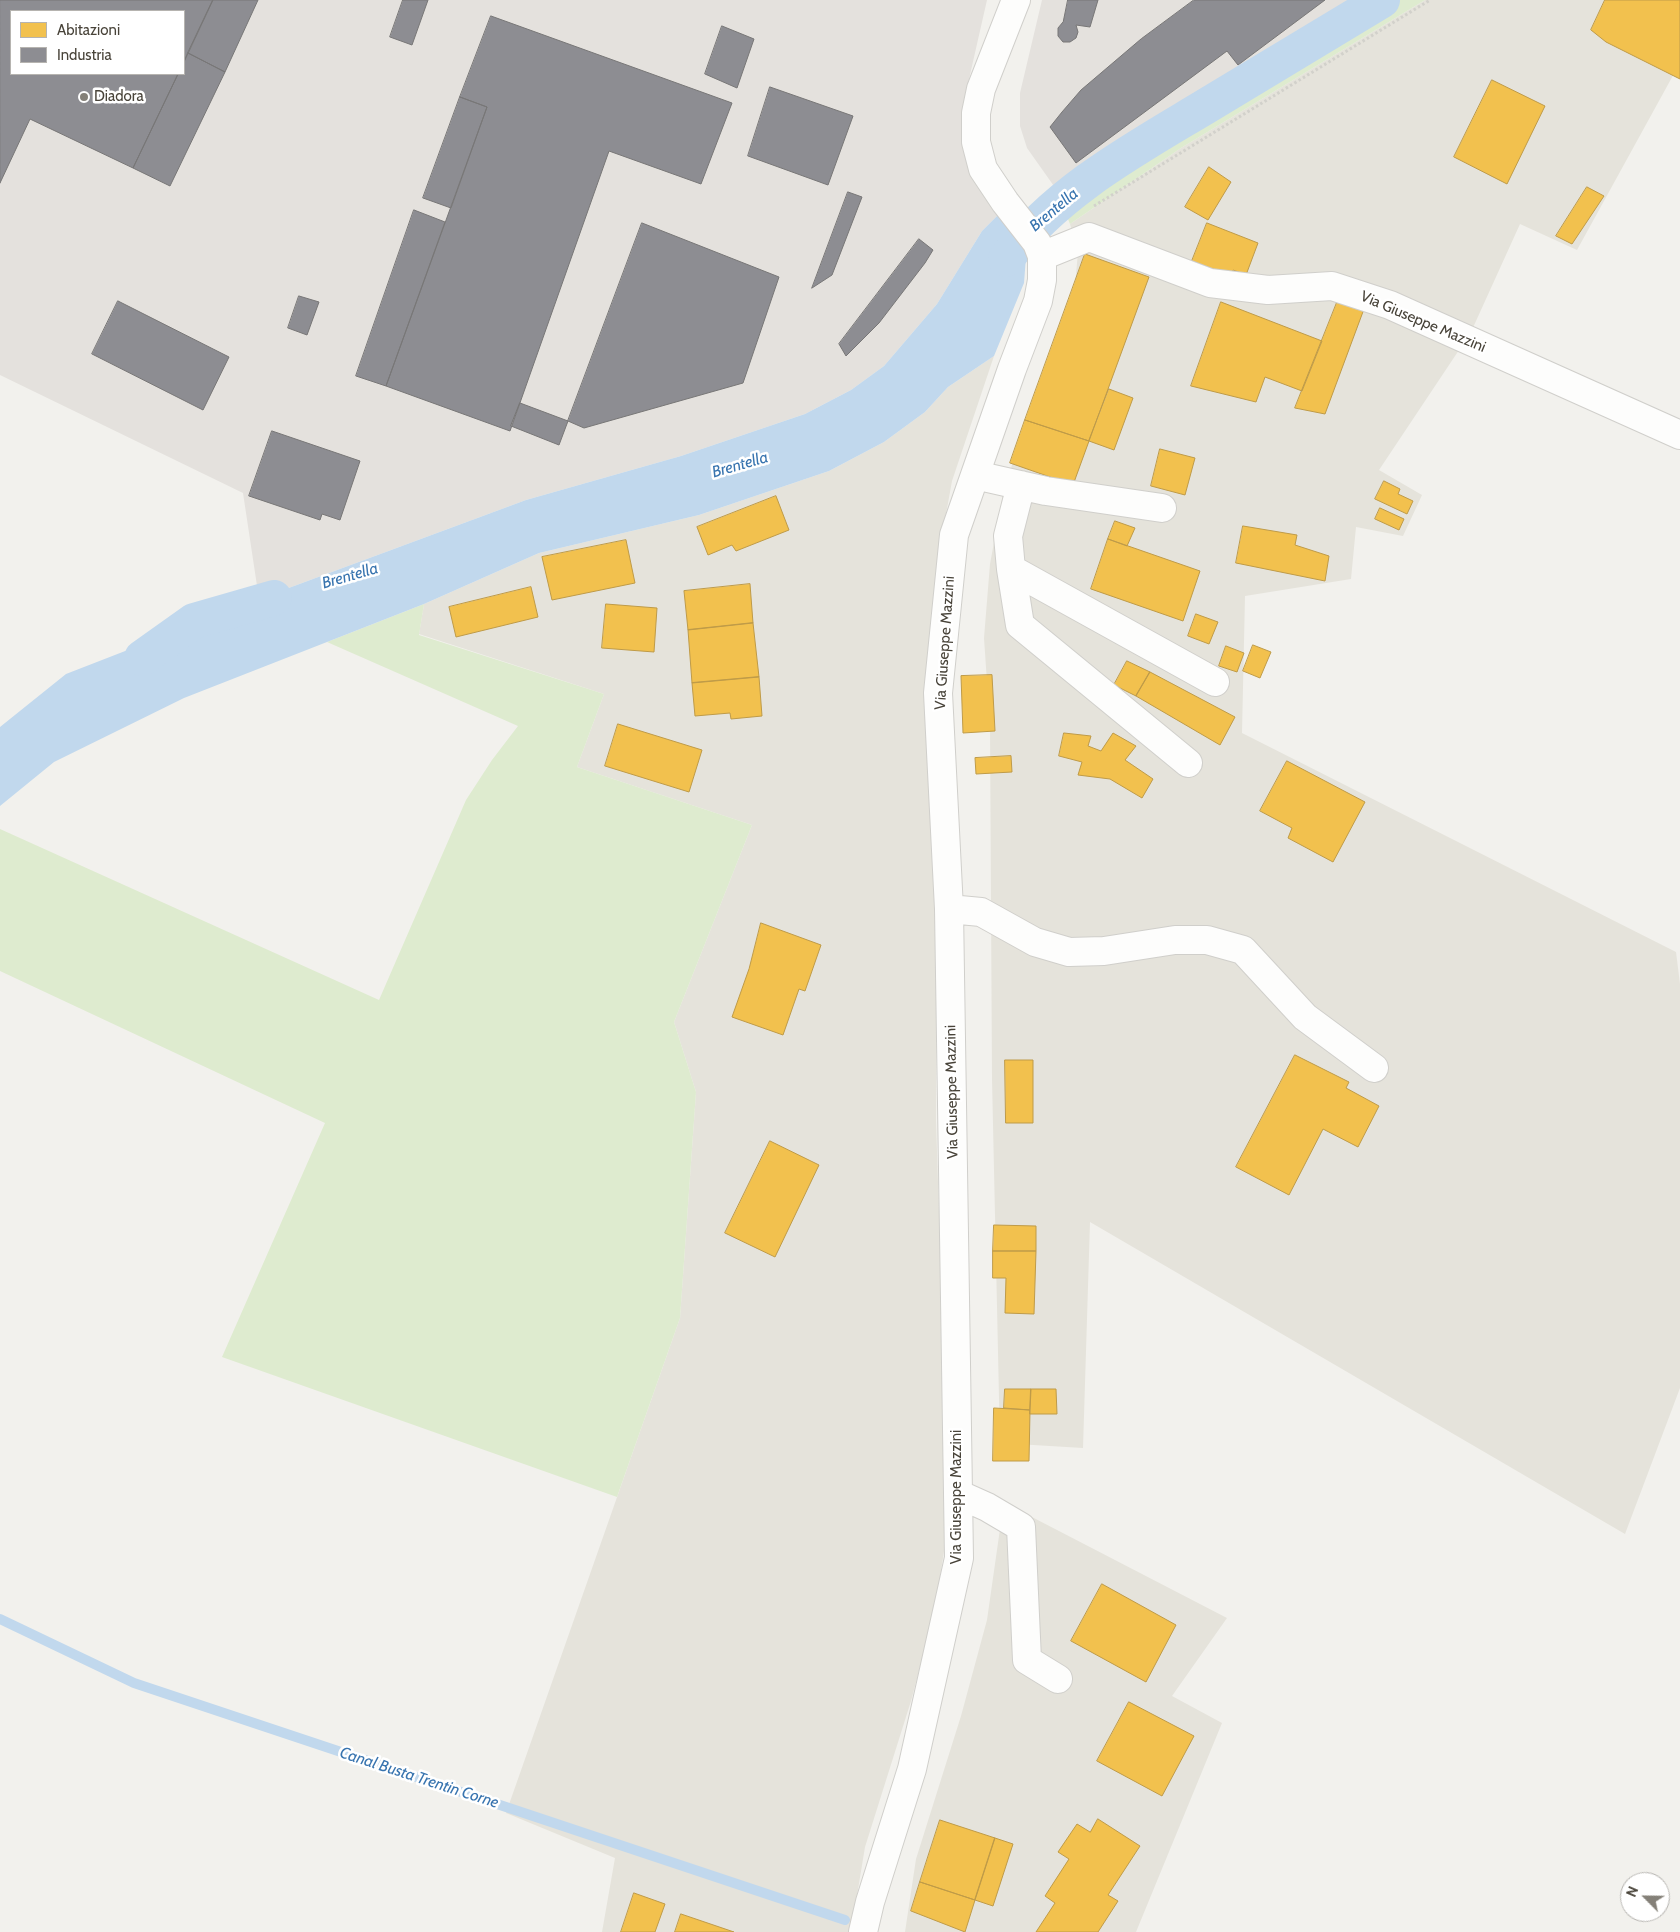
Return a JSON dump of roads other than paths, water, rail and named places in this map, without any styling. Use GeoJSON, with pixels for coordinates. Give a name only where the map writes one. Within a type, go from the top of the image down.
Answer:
{"type":"FeatureCollection","features":[{"type":"Feature","properties":{"kind":"street"},"geometry":{"type":"LineString","coordinates":[[1016,0],[989,62],[981,89],[976,113],[976,142],[983,169],[1039,249]]}},
{"type":"Feature","properties":{"kind":"street","name":"Via Giuseppe Mazzini"},"geometry":{"type":"LineString","coordinates":[[863,1932],[870,1902],[912,1769],[959,1558],[949,909],[938,692],[954,535],[1038,301],[1042,280],[1039,249],[1090,237],[1210,283],[1268,290],[1332,286],[1390,305],[1680,435]]}},
{"type":"Feature","properties":{"kind":"street"},"geometry":{"type":"LineString","coordinates":[[975,475],[1046,491],[1162,508]]}},
{"type":"Feature","properties":{"kind":"street"},"geometry":{"type":"LineString","coordinates":[[1021,485],[1008,536],[1020,625],[1188,763]]}},
{"type":"Feature","properties":{"kind":"street"},"geometry":{"type":"LineString","coordinates":[[1011,569],[1215,682]]}},
{"type":"Feature","properties":{"kind":"street"},"geometry":{"type":"LineString","coordinates":[[949,909],[981,912],[1035,942],[1069,952],[1104,951],[1175,940],[1207,940],[1243,950],[1305,1017],[1374,1068]]}},
{"type":"Feature","properties":{"kind":"street"},"geometry":{"type":"LineString","coordinates":[[958,1494],[987,1507],[1020,1527],[1027,1660],[1058,1679]]}},
{"type":"Feature","properties":{"kind":"water"},"geometry":{"type":"Polygon","coordinates":[[[1004,209],[1017,229],[1026,257],[1024,283],[994,356],[948,387],[925,412],[884,442],[829,471],[699,515],[539,553],[424,604],[184,698],[54,762],[0,806],[0,727],[66,674],[259,599],[526,500],[681,456],[805,414],[851,390],[884,366],[937,304],[982,231],[1004,209]]]}},
{"type":"Feature","properties":{"kind":"waterway","name":"Brentella"},"geometry":{"type":"LineString","coordinates":[[1006,259],[1048,213],[1097,174],[1382,0]]}},
{"type":"Feature","properties":{"kind":"waterway","name":"Brentella"},"geometry":{"type":"LineString","coordinates":[[142,658],[194,621],[274,598]]}},
{"type":"Feature","properties":{"kind":"waterway","name":"Canal Busta Trentin Corne"},"geometry":{"type":"LineString","coordinates":[[0,1619],[134,1683],[845,1920]]}},
{"type":"Feature","properties":{"kind":"place","name":"Diadora"},"geometry":{"type":"Point","coordinates":[84,97]}}]}
